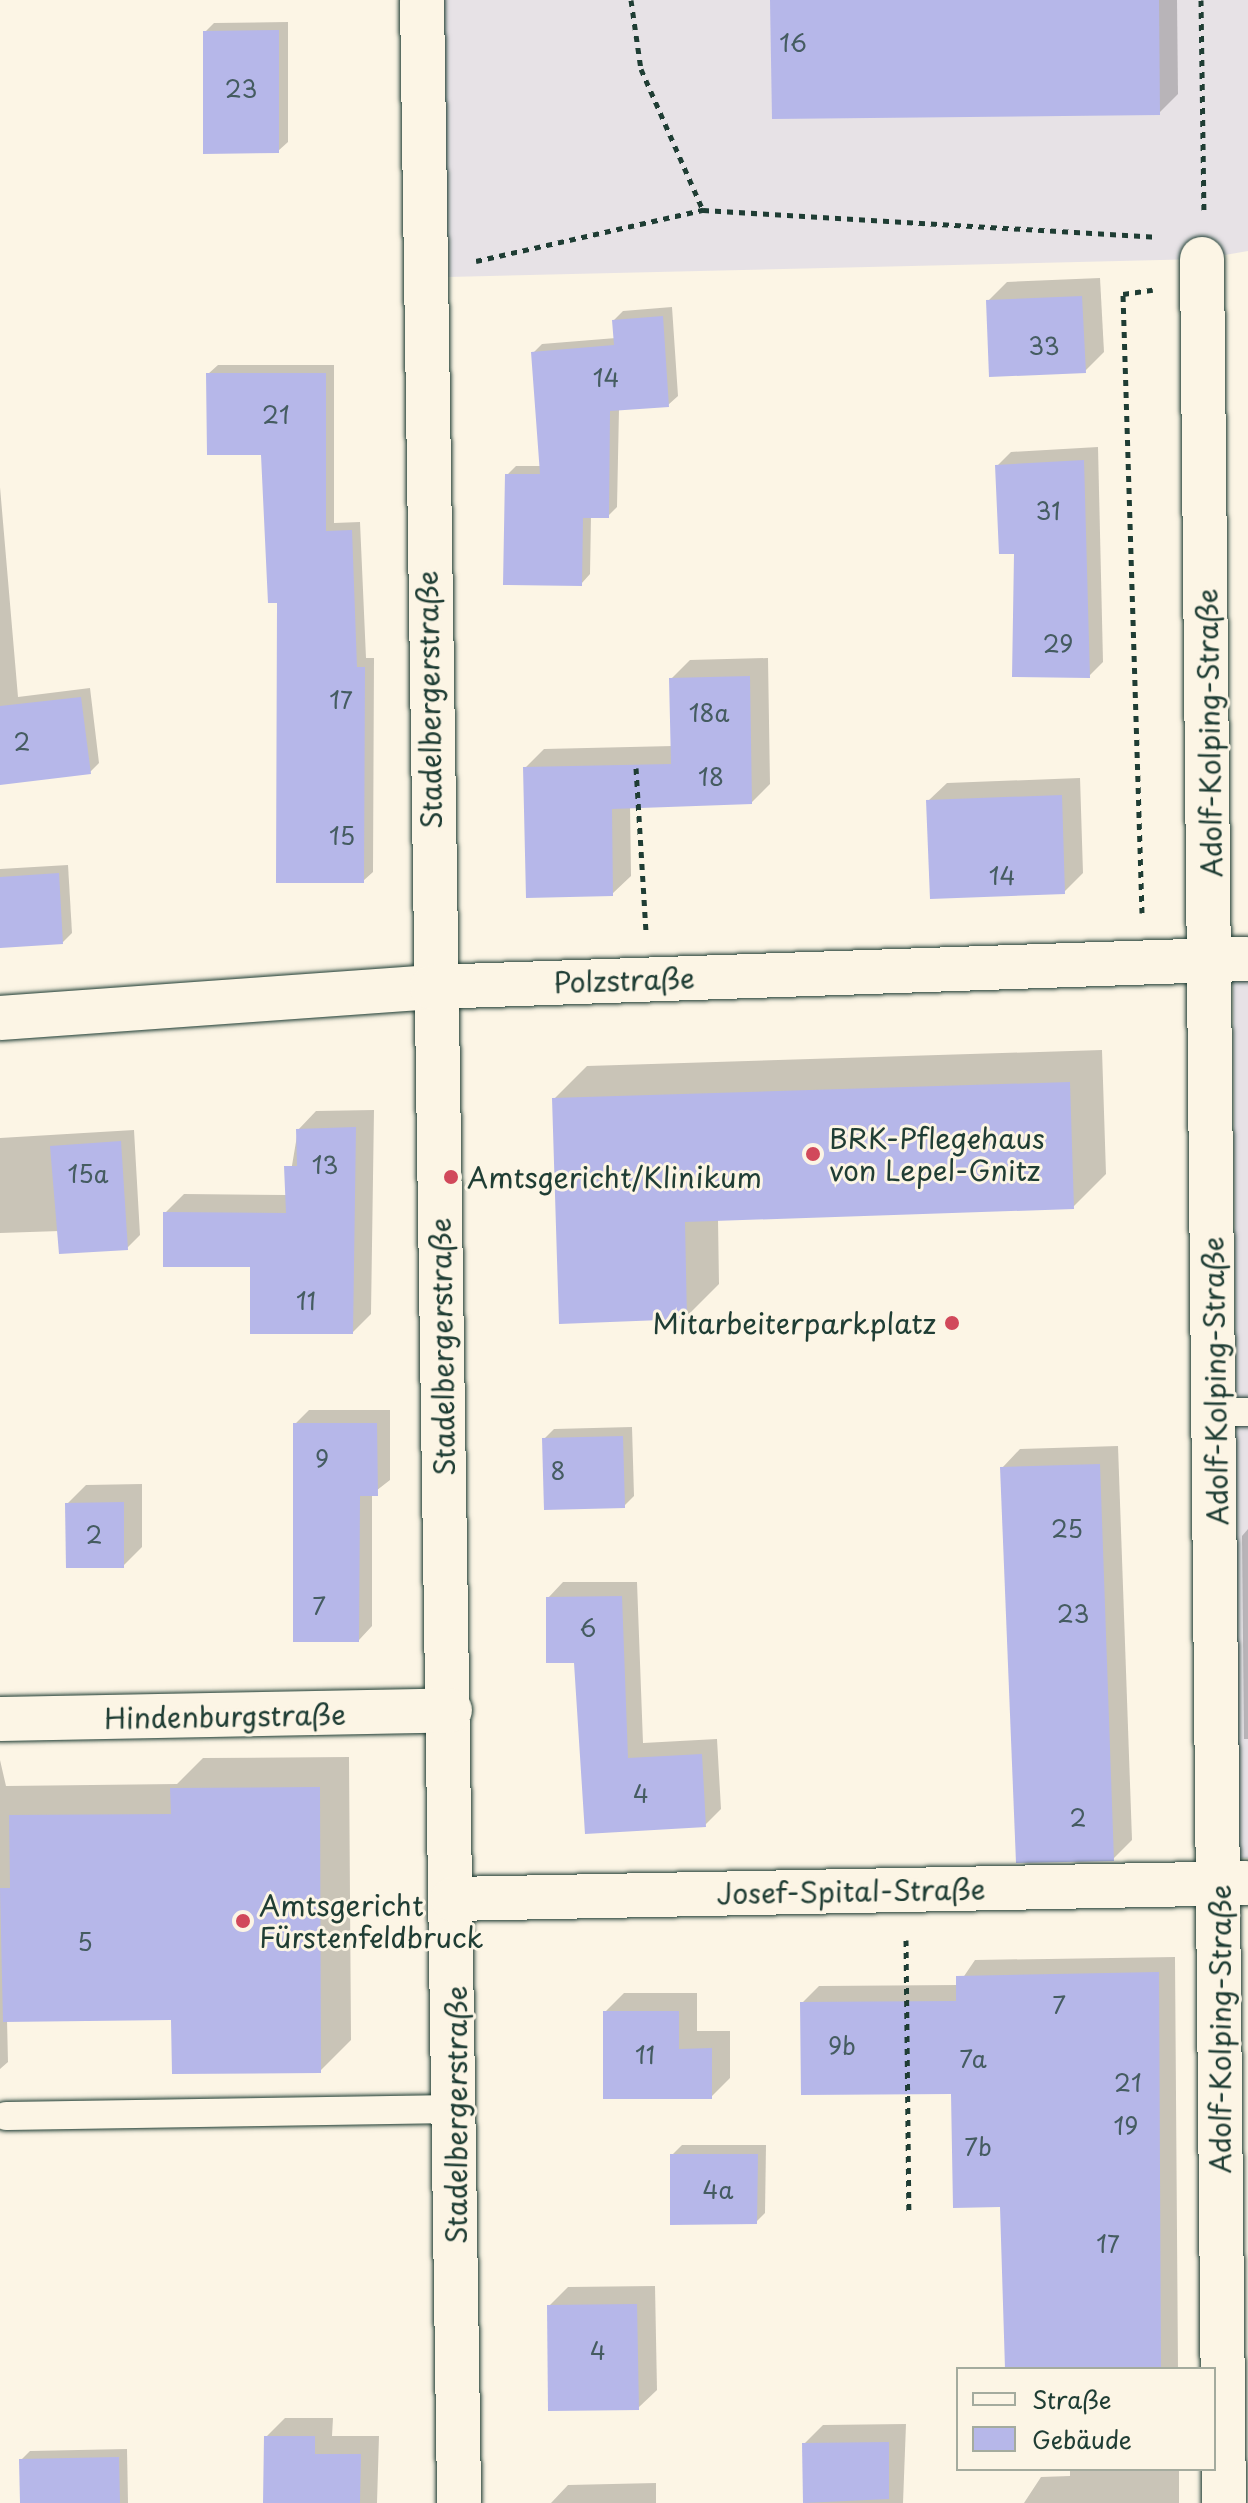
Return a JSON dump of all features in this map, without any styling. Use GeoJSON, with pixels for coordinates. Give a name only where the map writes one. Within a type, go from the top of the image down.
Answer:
{"type":"FeatureCollection","features":[{"type":"Feature","properties":{"kind":"street","name":"Stadelbergerstraße"},"geometry":{"type":"LineString","coordinates":[[422,0],[432,987],[450,1710],[459,2503]]}},
{"type":"Feature","properties":{"kind":"street","name":"Adolf-Kolping-Straße"},"geometry":{"type":"LineString","coordinates":[[1203,261],[1230,959],[1234,1884],[1224,2503]]}},
{"type":"Feature","properties":{"kind":"street","name":"Polzstraße"},"geometry":{"type":"LineString","coordinates":[[0,1018],[432,987],[1230,959]]}},
{"type":"Feature","properties":{"kind":"street","name":"Hindenburgstraße"},"geometry":{"type":"LineString","coordinates":[[0,1719],[450,1710]]}},
{"type":"Feature","properties":{"kind":"street","name":"Josef-Spital-Straße"},"geometry":{"type":"LineString","coordinates":[[453,1899],[1234,1884]]}},
{"type":"Feature","properties":{"kind":"lane"},"geometry":{"type":"LineString","coordinates":[[6,2116],[456,2109]]}},
{"type":"Feature","properties":{"kind":"path"},"geometry":{"type":"LineString","coordinates":[[631,0],[641,69],[703,210]]}},
{"type":"Feature","properties":{"kind":"path"},"geometry":{"type":"LineString","coordinates":[[1201,0],[1203,261]]}},
{"type":"Feature","properties":{"kind":"path"},"geometry":{"type":"LineString","coordinates":[[424,273],[703,210],[1203,261]]}},
{"type":"Feature","properties":{"kind":"path"},"geometry":{"type":"LineString","coordinates":[[1143,962],[1123,294],[1203,261]]}},
{"type":"Feature","properties":{"kind":"path"},"geometry":{"type":"LineString","coordinates":[[636,768],[649,979]]}},
{"type":"Feature","properties":{"kind":"path"},"geometry":{"type":"LineString","coordinates":[[906,1890],[909,2211]]}},
{"type":"Feature","properties":{"kind":"shaded area"},"geometry":{"type":"Polygon","coordinates":[[[444,0],[1248,0],[1248,251],[1202,259],[448,277],[444,0]]]}},
{"type":"Feature","properties":{"kind":"shaded area"},"geometry":{"type":"Polygon","coordinates":[[[1233,979],[1248,979],[1248,1858],[1239,1858],[1233,979]]]}},
{"type":"Feature","properties":{"kind":"building"},"geometry":{"type":"Polygon","coordinates":[[[770,0],[1159,0],[1160,115],[772,119],[770,0]]]}},
{"type":"Feature","properties":{"kind":"building"},"geometry":{"type":"Polygon","coordinates":[[[279,30],[279,153],[203,154],[203,31],[279,30]]]}},
{"type":"Feature","properties":{"kind":"building"},"geometry":{"type":"Polygon","coordinates":[[[1082,296],[1086,373],[989,377],[986,300],[1082,296]]]}},
{"type":"Feature","properties":{"kind":"building"},"geometry":{"type":"Polygon","coordinates":[[[663,316],[669,407],[610,411],[609,518],[583,518],[582,586],[503,585],[505,474],[540,474],[531,352],[614,345],[612,320],[663,316]]]}},
{"type":"Feature","properties":{"kind":"building"},"geometry":{"type":"Polygon","coordinates":[[[206,373],[326,373],[326,531],[352,530],[357,667],[365,667],[364,883],[276,883],[277,603],[268,603],[261,455],[207,455],[206,373]]]}},
{"type":"Feature","properties":{"kind":"building"},"geometry":{"type":"Polygon","coordinates":[[[1084,460],[1090,678],[1012,677],[1014,554],[999,554],[995,465],[1084,460]]]}},
{"type":"Feature","properties":{"kind":"building"},"geometry":{"type":"Polygon","coordinates":[[[750,676],[752,804],[612,809],[613,896],[526,898],[523,767],[671,764],[669,678],[750,676]]]}},
{"type":"Feature","properties":{"kind":"building"},"geometry":{"type":"Polygon","coordinates":[[[81,697],[91,774],[0,785],[0,706],[81,697]]]}},
{"type":"Feature","properties":{"kind":"building"},"geometry":{"type":"Polygon","coordinates":[[[1062,795],[1065,894],[930,899],[926,800],[1062,795]]]}},
{"type":"Feature","properties":{"kind":"building"},"geometry":{"type":"Polygon","coordinates":[[[59,873],[63,944],[0,948],[0,877],[59,873]]]}},
{"type":"Feature","properties":{"kind":"building","name":"BRK-Pflegehaus von Lepel-Gnitz"},"geometry":{"type":"Polygon","coordinates":[[[1070,1082],[1074,1209],[685,1222],[687,1319],[559,1324],[552,1098],[1070,1082]]]}},
{"type":"Feature","properties":{"kind":"building"},"geometry":{"type":"Polygon","coordinates":[[[356,1127],[353,1334],[250,1334],[250,1267],[163,1267],[163,1212],[286,1213],[284,1166],[297,1166],[296,1129],[356,1127]]]}},
{"type":"Feature","properties":{"kind":"building"},"geometry":{"type":"Polygon","coordinates":[[[121,1141],[128,1250],[59,1254],[50,1146],[121,1141]]]}},
{"type":"Feature","properties":{"kind":"building"},"geometry":{"type":"Polygon","coordinates":[[[293,1423],[377,1423],[378,1496],[360,1496],[359,1642],[293,1642],[293,1423]]]}},
{"type":"Feature","properties":{"kind":"building"},"geometry":{"type":"Polygon","coordinates":[[[623,1436],[625,1508],[544,1510],[542,1438],[623,1436]]]}},
{"type":"Feature","properties":{"kind":"building"},"geometry":{"type":"Polygon","coordinates":[[[1100,1464],[1114,1861],[1016,1863],[1000,1467],[1100,1464]]]}},
{"type":"Feature","properties":{"kind":"building"},"geometry":{"type":"Polygon","coordinates":[[[124,1502],[124,1568],[66,1568],[65,1503],[124,1502]]]}},
{"type":"Feature","properties":{"kind":"building"},"geometry":{"type":"Polygon","coordinates":[[[622,1596],[628,1758],[702,1754],[706,1827],[585,1834],[574,1663],[546,1663],[546,1597],[622,1596]]]}},
{"type":"Feature","properties":{"kind":"building"},"geometry":{"type":"Polygon","coordinates":[[[320,1787],[321,2073],[172,2074],[171,2020],[3,2022],[0,1888],[10,1888],[9,1815],[171,1814],[170,1788],[320,1787]]]}},
{"type":"Feature","properties":{"kind":"building"},"geometry":{"type":"Polygon","coordinates":[[[1159,1972],[1161,2367],[1005,2367],[1000,2207],[953,2208],[951,2094],[801,2095],[800,2002],[956,2001],[956,1976],[1159,1972]]]}},
{"type":"Feature","properties":{"kind":"building"},"geometry":{"type":"Polygon","coordinates":[[[603,2011],[679,2011],[679,2049],[712,2048],[712,2099],[603,2099],[603,2011]]]}},
{"type":"Feature","properties":{"kind":"building"},"geometry":{"type":"Polygon","coordinates":[[[670,2154],[758,2154],[757,2224],[670,2225],[670,2154]]]}},
{"type":"Feature","properties":{"kind":"building"},"geometry":{"type":"Polygon","coordinates":[[[637,2304],[639,2410],[548,2411],[547,2305],[637,2304]]]}},
{"type":"Feature","properties":{"kind":"building"},"geometry":{"type":"Polygon","coordinates":[[[264,2436],[315,2436],[315,2454],[361,2454],[360,2503],[263,2503],[264,2436]]]}},
{"type":"Feature","properties":{"kind":"building"},"geometry":{"type":"Polygon","coordinates":[[[889,2442],[889,2499],[803,2503],[802,2443],[889,2442]]]}},
{"type":"Feature","properties":{"kind":"building"},"geometry":{"type":"Polygon","coordinates":[[[119,2457],[120,2503],[20,2503],[19,2459],[119,2457]]]}},
{"type":"Feature","properties":{"kind":"place","name":"BRK-Pflegehaus von Lepel-Gnitz"},"geometry":{"type":"Point","coordinates":[813,1154]}},
{"type":"Feature","properties":{"kind":"place","name":"Amtsgericht/Klinikum"},"geometry":{"type":"Point","coordinates":[451,1177]}},
{"type":"Feature","properties":{"kind":"place","name":"Mitarbeiterparkplatz"},"geometry":{"type":"Point","coordinates":[952,1323]}},
{"type":"Feature","properties":{"kind":"place","name":"Amtsgericht Fürstenfeldbruck"},"geometry":{"type":"Point","coordinates":[243,1921]}}]}
